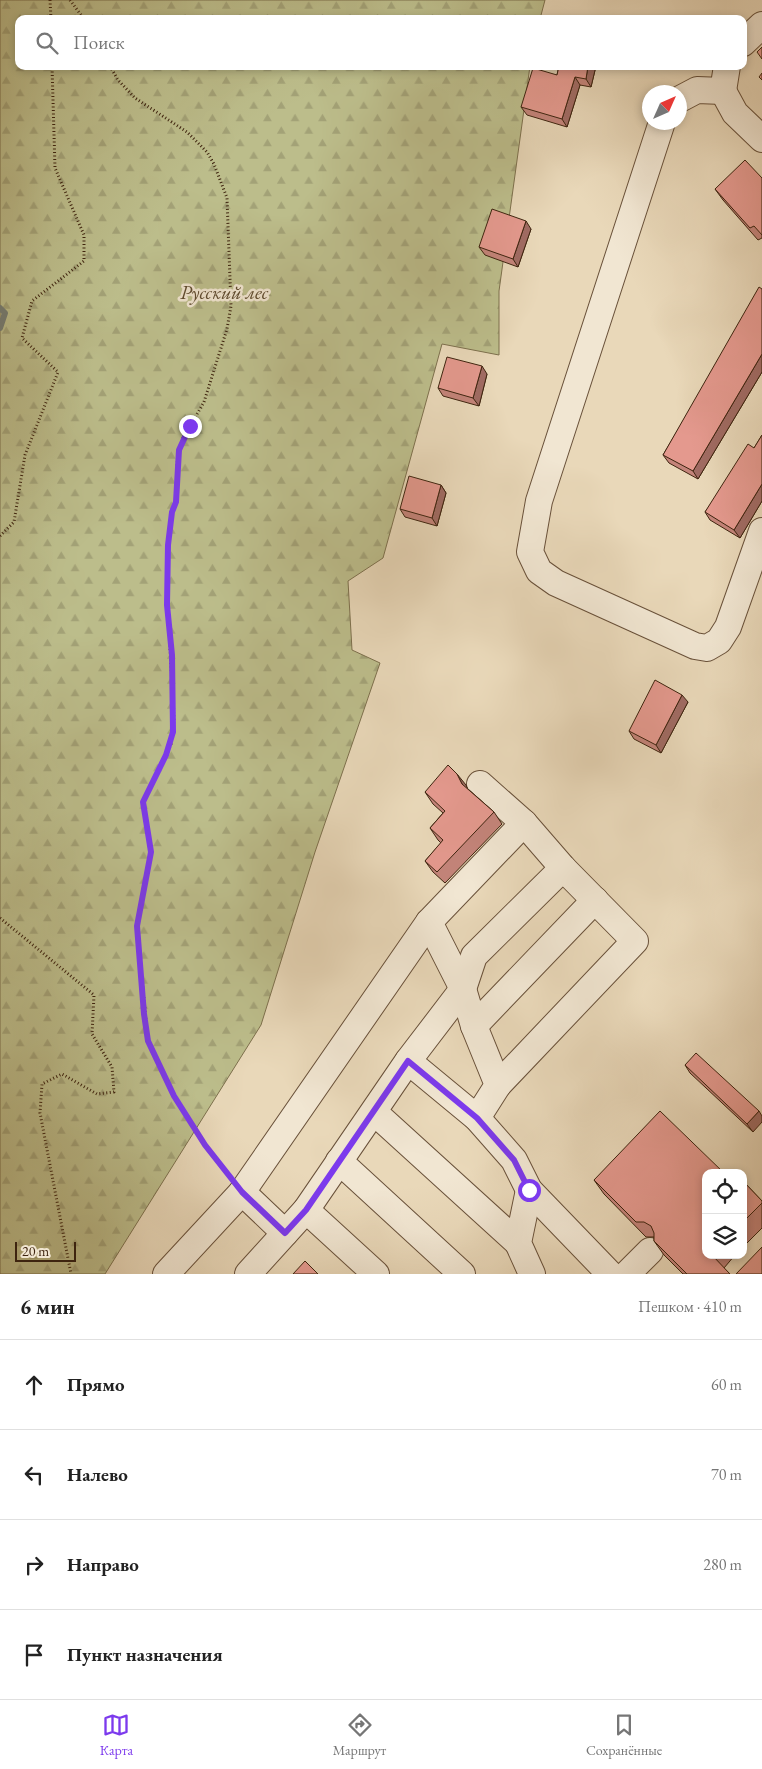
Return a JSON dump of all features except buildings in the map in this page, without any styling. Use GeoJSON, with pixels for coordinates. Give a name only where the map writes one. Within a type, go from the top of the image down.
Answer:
{"type":"FeatureCollection","features":[{"type":"Feature","properties":{"kind":"street"},"geometry":{"type":"LineString","coordinates":[[747,39],[762,25]]}},
{"type":"Feature","properties":{"kind":"street"},"geometry":{"type":"LineString","coordinates":[[687,95],[725,78],[735,112],[762,139]]}},
{"type":"Feature","properties":{"kind":"street"},"geometry":{"type":"LineString","coordinates":[[659,130],[539,501],[530,552],[540,572],[556,583],[695,646],[707,648],[719,641],[728,627],[762,531]]}},
{"type":"Feature","properties":{"kind":"street"},"geometry":{"type":"LineString","coordinates":[[477,1118],[498,1085],[635,941],[562,868],[524,823],[480,784]]}},
{"type":"Feature","properties":{"kind":"street"},"geometry":{"type":"LineString","coordinates":[[166,1274],[242,1192],[429,922],[524,823]]}},
{"type":"Feature","properties":{"kind":"street"},"geometry":{"type":"LineString","coordinates":[[248,1274],[306,1210],[408,1061],[463,989],[474,956],[562,868]]}},
{"type":"Feature","properties":{"kind":"street"},"geometry":{"type":"LineString","coordinates":[[474,1026],[595,900]]}},
{"type":"Feature","properties":{"kind":"street"},"geometry":{"type":"LineString","coordinates":[[429,922],[463,989],[474,1026],[498,1085]]}},
{"type":"Feature","properties":{"kind":"street"},"geometry":{"type":"LineString","coordinates":[[408,1061],[477,1118],[514,1160],[529,1190],[610,1274]]}},
{"type":"Feature","properties":{"kind":"street"},"geometry":{"type":"LineString","coordinates":[[374,1112],[518,1243],[532,1274]]}},
{"type":"Feature","properties":{"kind":"street"},"geometry":{"type":"LineString","coordinates":[[339,1161],[462,1274]]}},
{"type":"Feature","properties":{"kind":"street"},"geometry":{"type":"LineString","coordinates":[[518,1243],[529,1190]]}},
{"type":"Feature","properties":{"kind":"street"},"geometry":{"type":"LineString","coordinates":[[242,1192],[285,1233]]}},
{"type":"Feature","properties":{"kind":"street"},"geometry":{"type":"LineString","coordinates":[[306,1210],[376,1274]]}},
{"type":"Feature","properties":{"kind":"street"},"geometry":{"type":"LineString","coordinates":[[627,1274],[650,1251]]}},
{"type":"Feature","properties":{"kind":"path"},"geometry":{"type":"LineString","coordinates":[[50,0],[50,15]]}},
{"type":"Feature","properties":{"kind":"path"},"geometry":{"type":"LineString","coordinates":[[70,0],[81,15]]}},
{"type":"Feature","properties":{"kind":"path"},"geometry":{"type":"LineString","coordinates":[[0,536],[14,522],[26,455],[58,372],[22,338],[32,301],[84,261],[84,235],[55,168],[52,70]]}},
{"type":"Feature","properties":{"kind":"path"},"geometry":{"type":"LineString","coordinates":[[112,70],[118,80],[135,98],[186,132],[206,152],[214,164],[227,198],[231,306],[227,330],[204,402],[183,438],[177,463],[176,502],[172,512],[168,545],[167,592],[174,720],[171,744],[143,802],[151,852],[137,914],[137,938],[148,1041],[180,1104],[205,1145],[242,1192]]}},
{"type":"Feature","properties":{"kind":"path"},"geometry":{"type":"LineString","coordinates":[[0,918],[94,995],[92,1034],[112,1066],[114,1092],[97,1094],[62,1074],[42,1084],[40,1113],[71,1274]]}},
{"type":"Feature","properties":{"kind":"green space","name":"Русский лес"},"geometry":{"type":"Polygon","coordinates":[[[0,0],[545,0],[541,15],[15,15],[15,70],[529,70],[499,291],[499,355],[442,344],[383,558],[348,581],[352,650],[380,663],[315,852],[261,1025],[105,1274],[0,1274],[0,0]]]}},
{"type":"Feature","properties":{"kind":"waterway"},"geometry":{"type":"LineString","coordinates":[[0,308],[5,313],[0,328]]}},
{"type":"Feature","properties":{"kind":"route"},"geometry":{"type":"LineString","coordinates":[[190,426],[179,450],[176,502],[172,512],[168,545],[167,605],[172,655],[173,732],[171,744],[143,802],[151,852],[137,914],[137,938],[148,1041],[174,1096],[205,1145],[242,1192],[285,1233],[306,1210],[408,1061],[477,1118],[514,1160],[529,1190]]}}]}
